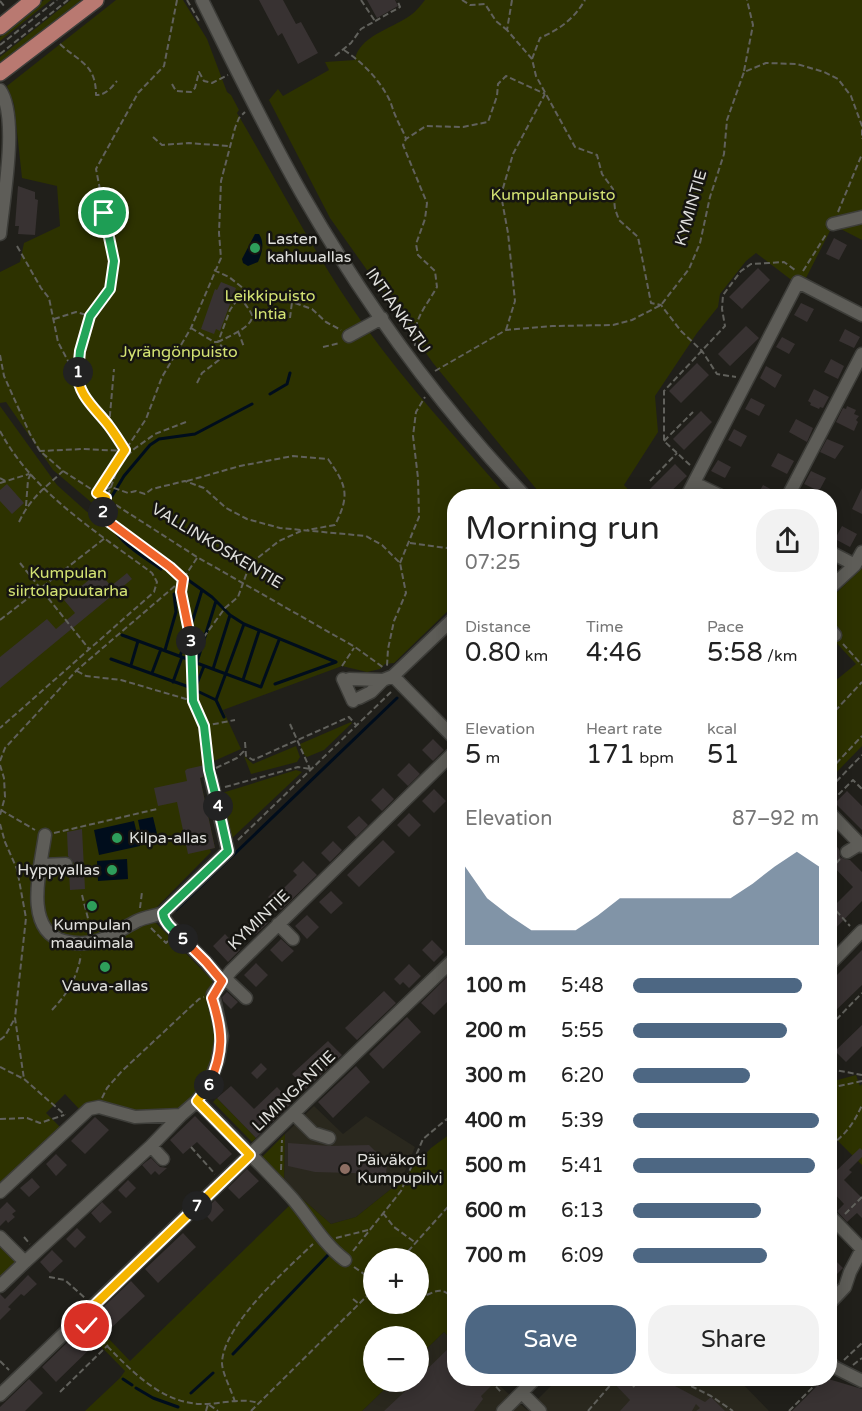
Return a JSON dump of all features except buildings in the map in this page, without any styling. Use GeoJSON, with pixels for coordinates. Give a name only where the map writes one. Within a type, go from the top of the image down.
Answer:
{"type":"FeatureCollection","features":[{"type":"Feature","properties":{"kind":"main road"},"geometry":{"type":"LineString","coordinates":[[0,73],[96,0]]}},
{"type":"Feature","properties":{"kind":"main road"},"geometry":{"type":"LineString","coordinates":[[0,27],[24,3]]}},
{"type":"Feature","properties":{"kind":"street","name":"INTIANKATU"},"geometry":{"type":"LineString","coordinates":[[201,0],[251,108],[322,228],[382,318],[458,421],[519,489]]}},
{"type":"Feature","properties":{"kind":"street"},"geometry":{"type":"LineString","coordinates":[[0,90],[7,106],[9,143],[0,234]]}},
{"type":"Feature","properties":{"kind":"street"},"geometry":{"type":"LineString","coordinates":[[833,224],[862,217]]}},
{"type":"Feature","properties":{"kind":"street"},"geometry":{"type":"LineString","coordinates":[[690,489],[798,282],[862,315]]}},
{"type":"Feature","properties":{"kind":"street"},"geometry":{"type":"LineString","coordinates":[[349,336],[382,318]]}},
{"type":"Feature","properties":{"kind":"street"},"geometry":{"type":"LineString","coordinates":[[792,489],[862,354]]}},
{"type":"Feature","properties":{"kind":"street"},"geometry":{"type":"LineString","coordinates":[[696,478],[711,489]]}},
{"type":"Feature","properties":{"kind":"street"},"geometry":{"type":"LineString","coordinates":[[837,582],[855,565],[862,552]]}},
{"type":"Feature","properties":{"kind":"street"},"geometry":{"type":"LineString","coordinates":[[837,556],[855,565]]}},
{"type":"Feature","properties":{"kind":"street"},"geometry":{"type":"LineString","coordinates":[[447,625],[391,677],[371,692],[356,699],[346,679],[391,677],[447,731]]}},
{"type":"Feature","properties":{"kind":"street","name":"KYMINTIE"},"geometry":{"type":"LineString","coordinates":[[212,998],[224,980],[352,844],[447,758]]}},
{"type":"Feature","properties":{"kind":"street"},"geometry":{"type":"LineString","coordinates":[[45,835],[37,904],[42,925],[46,931],[58,939],[89,942],[102,940],[139,920],[163,913],[228,851],[213,779]]}},
{"type":"Feature","properties":{"kind":"street"},"geometry":{"type":"LineString","coordinates":[[837,816],[861,845],[847,852]]}},
{"type":"Feature","properties":{"kind":"street"},"geometry":{"type":"LineString","coordinates":[[42,861],[66,860]]}},
{"type":"Feature","properties":{"kind":"street"},"geometry":{"type":"LineString","coordinates":[[163,913],[169,925],[224,980],[246,998]]}},
{"type":"Feature","properties":{"kind":"street"},"geometry":{"type":"LineString","coordinates":[[278,924],[293,939]]}},
{"type":"Feature","properties":{"kind":"street"},"geometry":{"type":"LineString","coordinates":[[837,955],[857,930]]}},
{"type":"Feature","properties":{"kind":"street","name":"LIMINGANTIE"},"geometry":{"type":"LineString","coordinates":[[0,1395],[447,966]]}},
{"type":"Feature","properties":{"kind":"street"},"geometry":{"type":"LineString","coordinates":[[0,1286],[151,1146],[197,1101],[209,1085],[218,1060],[225,1018],[212,998]]}},
{"type":"Feature","properties":{"kind":"street"},"geometry":{"type":"LineString","coordinates":[[197,1101],[279,1184],[336,1254],[345,1260]]}},
{"type":"Feature","properties":{"kind":"street"},"geometry":{"type":"LineString","coordinates":[[0,1192],[84,1113],[94,1107],[135,1117],[181,1115]]}},
{"type":"Feature","properties":{"kind":"street"},"geometry":{"type":"LineString","coordinates":[[294,1114],[313,1132],[329,1138]]}},
{"type":"Feature","properties":{"kind":"street"},"geometry":{"type":"LineString","coordinates":[[151,1146],[164,1159]]}},
{"type":"Feature","properties":{"kind":"street"},"geometry":{"type":"LineString","coordinates":[[837,1223],[862,1250],[845,1287],[837,1296]]}},
{"type":"Feature","properties":{"kind":"street"},"geometry":{"type":"LineString","coordinates":[[0,1237],[25,1262]]}},
{"type":"Feature","properties":{"kind":"street"},"geometry":{"type":"LineString","coordinates":[[837,1368],[862,1381]]}},
{"type":"Feature","properties":{"kind":"street"},"geometry":{"type":"LineString","coordinates":[[502,1411],[529,1386]]}},
{"type":"Feature","properties":{"kind":"street"},"geometry":{"type":"LineString","coordinates":[[522,1393],[540,1411]]}},
{"type":"Feature","properties":{"kind":"path"},"geometry":{"type":"LineString","coordinates":[[0,45],[57,0]]}},
{"type":"Feature","properties":{"kind":"path"},"geometry":{"type":"LineString","coordinates":[[0,54],[68,0]]}},
{"type":"Feature","properties":{"kind":"path"},"geometry":{"type":"LineString","coordinates":[[77,378],[80,351],[90,316],[110,289],[114,261],[96,169],[138,93],[164,66],[177,0]]}},
{"type":"Feature","properties":{"kind":"path"},"geometry":{"type":"LineString","coordinates":[[361,0],[375,21]]}},
{"type":"Feature","properties":{"kind":"path"},"geometry":{"type":"LineString","coordinates":[[335,56],[344,50],[361,29],[400,8],[397,0]]}},
{"type":"Feature","properties":{"kind":"path"},"geometry":{"type":"LineString","coordinates":[[462,0],[470,5],[485,4],[496,21],[532,58],[536,76],[575,147],[597,155],[602,174],[613,189],[615,209],[619,220],[638,237],[651,303],[661,305],[681,331],[702,351],[717,374],[747,380]]}},
{"type":"Feature","properties":{"kind":"path"},"geometry":{"type":"LineString","coordinates":[[507,30],[512,0]]}},
{"type":"Feature","properties":{"kind":"path"},"geometry":{"type":"LineString","coordinates":[[532,58],[540,38],[559,30],[578,12],[585,0]]}},
{"type":"Feature","properties":{"kind":"path","name":"KYMINTIE"},"geometry":{"type":"LineString","coordinates":[[434,372],[506,330],[552,326],[613,325],[632,320],[661,305],[689,269],[700,243],[710,197],[724,154],[727,120],[744,72],[753,25],[747,0]]}},
{"type":"Feature","properties":{"kind":"path"},"geometry":{"type":"LineString","coordinates":[[0,1],[6,9]]}},
{"type":"Feature","properties":{"kind":"path"},"geometry":{"type":"LineString","coordinates":[[58,42],[73,56],[88,64],[96,83],[96,95],[110,90],[117,81]]}},
{"type":"Feature","properties":{"kind":"path"},"geometry":{"type":"LineString","coordinates":[[344,50],[367,68],[390,100],[396,118],[403,128],[405,139],[403,145],[427,203],[416,244],[418,255],[435,271],[437,287],[419,315],[414,330],[415,346]]}},
{"type":"Feature","properties":{"kind":"path"},"geometry":{"type":"LineString","coordinates":[[744,72],[766,63],[797,64],[838,79],[851,96],[862,126],[862,140]]}},
{"type":"Feature","properties":{"kind":"path"},"geometry":{"type":"LineString","coordinates":[[172,84],[176,91],[190,92],[195,88],[199,72],[204,81],[212,83],[228,75]]}},
{"type":"Feature","properties":{"kind":"path"},"geometry":{"type":"LineString","coordinates":[[405,139],[426,126],[463,127],[488,122],[497,96],[498,84],[506,76],[545,93]]}},
{"type":"Feature","properties":{"kind":"path"},"geometry":{"type":"LineString","coordinates":[[506,330],[515,301],[508,233],[501,195],[513,154],[545,93]]}},
{"type":"Feature","properties":{"kind":"path"},"geometry":{"type":"LineString","coordinates":[[97,493],[146,420],[162,377],[191,328],[220,258],[221,181],[229,146],[239,118],[251,108]]}},
{"type":"Feature","properties":{"kind":"path"},"geometry":{"type":"LineString","coordinates":[[153,136],[162,145],[189,143],[229,146]]}},
{"type":"Feature","properties":{"kind":"path"},"geometry":{"type":"LineString","coordinates":[[798,282],[833,224],[862,154]]}},
{"type":"Feature","properties":{"kind":"path"},"geometry":{"type":"LineString","coordinates":[[17,246],[49,298],[58,342],[85,397],[125,450]]}},
{"type":"Feature","properties":{"kind":"path"},"geometry":{"type":"LineString","coordinates":[[696,478],[677,453],[664,441],[664,391],[725,326],[722,309],[723,295],[741,271],[752,264],[784,262],[795,270],[798,282]]}},
{"type":"Feature","properties":{"kind":"path"},"geometry":{"type":"LineString","coordinates":[[214,270],[229,277],[248,292],[274,293],[312,309],[326,322],[349,336],[340,343],[323,347]]}},
{"type":"Feature","properties":{"kind":"path"},"geometry":{"type":"LineString","coordinates":[[218,342],[230,310],[243,289]]}},
{"type":"Feature","properties":{"kind":"path"},"geometry":{"type":"LineString","coordinates":[[218,342],[248,327],[251,322],[252,315],[241,294]]}},
{"type":"Feature","properties":{"kind":"path"},"geometry":{"type":"LineString","coordinates":[[290,318],[292,302]]}},
{"type":"Feature","properties":{"kind":"path"},"geometry":{"type":"LineString","coordinates":[[54,319],[76,312],[90,316]]}},
{"type":"Feature","properties":{"kind":"path"},"geometry":{"type":"LineString","coordinates":[[191,328],[214,342],[218,342],[229,354],[202,373],[197,383]]}},
{"type":"Feature","properties":{"kind":"path"},"geometry":{"type":"LineString","coordinates":[[238,331],[244,347]]}},
{"type":"Feature","properties":{"kind":"path","name":"VALLINKOSKENTIE"},"geometry":{"type":"LineString","coordinates":[[0,355],[4,376],[30,434],[40,452],[63,471],[197,557],[355,647],[391,677]]}},
{"type":"Feature","properties":{"kind":"path"},"geometry":{"type":"LineString","coordinates":[[109,426],[114,369]]}},
{"type":"Feature","properties":{"kind":"path"},"geometry":{"type":"LineString","coordinates":[[400,564],[419,517],[418,478],[413,436],[416,412],[426,395]]}},
{"type":"Feature","properties":{"kind":"path"},"geometry":{"type":"LineString","coordinates":[[664,441],[693,412]]}},
{"type":"Feature","properties":{"kind":"path"},"geometry":{"type":"LineString","coordinates":[[183,579],[109,522],[103,510],[119,464],[154,434],[186,423]]}},
{"type":"Feature","properties":{"kind":"path"},"geometry":{"type":"LineString","coordinates":[[0,431],[18,458],[44,489],[152,573],[157,582],[154,592],[147,599],[0,728]]}},
{"type":"Feature","properties":{"kind":"path"},"geometry":{"type":"LineString","coordinates":[[40,452],[83,449],[125,450]]}},
{"type":"Feature","properties":{"kind":"path"},"geometry":{"type":"LineString","coordinates":[[650,481],[677,453]]}},
{"type":"Feature","properties":{"kind":"path"},"geometry":{"type":"LineString","coordinates":[[97,493],[111,487],[128,493],[136,490],[145,494],[152,489],[240,466],[293,456],[328,459],[343,480],[345,505],[335,525],[303,530],[279,541],[250,564],[238,597],[225,608],[193,652]]}},
{"type":"Feature","properties":{"kind":"path"},"geometry":{"type":"LineString","coordinates":[[19,522],[35,495],[63,471]]}},
{"type":"Feature","properties":{"kind":"path"},"geometry":{"type":"LineString","coordinates":[[0,483],[31,473]]}},
{"type":"Feature","properties":{"kind":"path"},"geometry":{"type":"LineString","coordinates":[[26,507],[28,480],[31,473]]}},
{"type":"Feature","properties":{"kind":"path"},"geometry":{"type":"LineString","coordinates":[[0,478],[7,482]]}},
{"type":"Feature","properties":{"kind":"path"},"geometry":{"type":"LineString","coordinates":[[186,481],[204,488],[226,508],[247,519],[280,528],[366,536],[382,545],[400,564],[406,593],[394,621],[388,649],[391,677],[357,726],[310,769],[228,851]]}},
{"type":"Feature","properties":{"kind":"path"},"geometry":{"type":"LineString","coordinates":[[0,620],[105,538]]}},
{"type":"Feature","properties":{"kind":"path"},"geometry":{"type":"LineString","coordinates":[[410,543],[447,548]]}},
{"type":"Feature","properties":{"kind":"path"},"geometry":{"type":"LineString","coordinates":[[0,815],[5,797],[0,763],[6,748],[77,670],[183,579],[197,557]]}},
{"type":"Feature","properties":{"kind":"path"},"geometry":{"type":"LineString","coordinates":[[20,563],[89,649]]}},
{"type":"Feature","properties":{"kind":"path"},"geometry":{"type":"LineString","coordinates":[[183,579],[181,592],[193,652],[193,701],[204,726],[209,770],[213,779]]}},
{"type":"Feature","properties":{"kind":"path"},"geometry":{"type":"LineString","coordinates":[[172,588],[181,592]]}},
{"type":"Feature","properties":{"kind":"path"},"geometry":{"type":"LineString","coordinates":[[147,599],[153,604]]}},
{"type":"Feature","properties":{"kind":"path"},"geometry":{"type":"LineString","coordinates":[[837,638],[862,664]]}},
{"type":"Feature","properties":{"kind":"path"},"geometry":{"type":"LineString","coordinates":[[342,666],[355,647]]}},
{"type":"Feature","properties":{"kind":"path"},"geometry":{"type":"LineString","coordinates":[[77,670],[86,676],[121,680],[193,701]]}},
{"type":"Feature","properties":{"kind":"path"},"geometry":{"type":"LineString","coordinates":[[837,709],[862,682]]}},
{"type":"Feature","properties":{"kind":"path"},"geometry":{"type":"LineString","coordinates":[[245,742],[244,752],[248,758],[253,760],[349,717],[357,726]]}},
{"type":"Feature","properties":{"kind":"path"},"geometry":{"type":"LineString","coordinates":[[204,726],[235,720]]}},
{"type":"Feature","properties":{"kind":"path"},"geometry":{"type":"LineString","coordinates":[[290,724],[310,769]]}},
{"type":"Feature","properties":{"kind":"path"},"geometry":{"type":"LineString","coordinates":[[837,763],[862,736]]}},
{"type":"Feature","properties":{"kind":"path"},"geometry":{"type":"LineString","coordinates":[[213,779],[244,752]]}},
{"type":"Feature","properties":{"kind":"path"},"geometry":{"type":"LineString","coordinates":[[837,781],[862,755]]}},
{"type":"Feature","properties":{"kind":"path"},"geometry":{"type":"LineString","coordinates":[[213,779],[298,767],[310,769]]}},
{"type":"Feature","properties":{"kind":"path"},"geometry":{"type":"LineString","coordinates":[[837,799],[854,780],[862,789]]}},
{"type":"Feature","properties":{"kind":"path"},"geometry":{"type":"LineString","coordinates":[[1,810],[45,835],[157,809]]}},
{"type":"Feature","properties":{"kind":"path"},"geometry":{"type":"LineString","coordinates":[[0,825],[17,869],[26,918],[15,1018],[24,1079]]}},
{"type":"Feature","properties":{"kind":"path"},"geometry":{"type":"LineString","coordinates":[[837,863],[847,852]]}},
{"type":"Feature","properties":{"kind":"path"},"geometry":{"type":"LineString","coordinates":[[139,920],[142,892]]}},
{"type":"Feature","properties":{"kind":"path"},"geometry":{"type":"LineString","coordinates":[[52,1010],[71,987],[89,942],[82,894]]}},
{"type":"Feature","properties":{"kind":"path"},"geometry":{"type":"LineString","coordinates":[[837,911],[857,930]]}},
{"type":"Feature","properties":{"kind":"path"},"geometry":{"type":"LineString","coordinates":[[159,936],[166,943],[171,938]]}},
{"type":"Feature","properties":{"kind":"path"},"geometry":{"type":"LineString","coordinates":[[837,1019],[862,993]]}},
{"type":"Feature","properties":{"kind":"path"},"geometry":{"type":"LineString","coordinates":[[99,1107],[107,1088],[122,1071],[199,999],[205,996],[212,998]]}},
{"type":"Feature","properties":{"kind":"path"},"geometry":{"type":"LineString","coordinates":[[0,1040],[5,1036],[15,1018]]}},
{"type":"Feature","properties":{"kind":"path"},"geometry":{"type":"LineString","coordinates":[[0,1067],[24,1079],[65,1115],[40,1123],[27,1118],[0,1119]]}},
{"type":"Feature","properties":{"kind":"path"},"geometry":{"type":"LineString","coordinates":[[837,1070],[862,1075]]}},
{"type":"Feature","properties":{"kind":"path"},"geometry":{"type":"LineString","coordinates":[[837,1086],[862,1080]]}},
{"type":"Feature","properties":{"kind":"path"},"geometry":{"type":"LineString","coordinates":[[837,1141],[857,1118],[862,1105]]}},
{"type":"Feature","properties":{"kind":"path"},"geometry":{"type":"LineString","coordinates":[[363,1273],[345,1260],[401,1191],[423,1139],[447,1119]]}},
{"type":"Feature","properties":{"kind":"path"},"geometry":{"type":"LineString","coordinates":[[279,1184],[281,1136]]}},
{"type":"Feature","properties":{"kind":"path"},"geometry":{"type":"LineString","coordinates":[[191,1147],[222,1182]]}},
{"type":"Feature","properties":{"kind":"path"},"geometry":{"type":"LineString","coordinates":[[844,1215],[862,1197]]}},
{"type":"Feature","properties":{"kind":"path"},"geometry":{"type":"LineString","coordinates":[[412,1248],[447,1208]]}},
{"type":"Feature","properties":{"kind":"path"},"geometry":{"type":"LineString","coordinates":[[383,1213],[394,1227],[417,1243]]}},
{"type":"Feature","properties":{"kind":"path"},"geometry":{"type":"LineString","coordinates":[[235,1402],[222,1364],[228,1338],[261,1296],[322,1237],[336,1238],[368,1230]]}},
{"type":"Feature","properties":{"kind":"path"},"geometry":{"type":"LineString","coordinates":[[49,1277],[65,1280],[85,1298]]}},
{"type":"Feature","properties":{"kind":"path"},"geometry":{"type":"LineString","coordinates":[[429,1294],[441,1290],[447,1292]]}},
{"type":"Feature","properties":{"kind":"path"},"geometry":{"type":"LineString","coordinates":[[353,1299],[359,1304]]}},
{"type":"Feature","properties":{"kind":"path"},"geometry":{"type":"LineString","coordinates":[[251,1411],[363,1300]]}},
{"type":"Feature","properties":{"kind":"path"},"geometry":{"type":"LineString","coordinates":[[80,1319],[143,1380],[162,1393],[179,1401],[208,1404],[253,1401],[258,1403]]}},
{"type":"Feature","properties":{"kind":"path"},"geometry":{"type":"LineString","coordinates":[[837,1361],[862,1343]]}},
{"type":"Feature","properties":{"kind":"path"},"geometry":{"type":"LineString","coordinates":[[60,1392],[108,1345]]}},
{"type":"Feature","properties":{"kind":"path"},"geometry":{"type":"LineString","coordinates":[[854,1364],[862,1358]]}},
{"type":"Feature","properties":{"kind":"path"},"geometry":{"type":"LineString","coordinates":[[496,1386],[501,1392]]}},
{"type":"Feature","properties":{"kind":"path"},"geometry":{"type":"LineString","coordinates":[[588,1411],[610,1386]]}},
{"type":"Feature","properties":{"kind":"path"},"geometry":{"type":"LineString","coordinates":[[691,1386],[733,1411]]}},
{"type":"Feature","properties":{"kind":"path"},"geometry":{"type":"LineString","coordinates":[[789,1411],[814,1386]]}},
{"type":"Feature","properties":{"kind":"path"},"geometry":{"type":"LineString","coordinates":[[206,1411],[208,1404]]}},
{"type":"Feature","properties":{"kind":"path"},"geometry":{"type":"LineString","coordinates":[[208,1404],[218,1411]]}},
{"type":"Feature","properties":{"kind":"shaded area","name":"Päiväkoti Kumpupilvi"},"geometry":{"type":"Polygon","coordinates":[[[314,1106],[343,1134],[366,1116],[415,1147],[401,1181],[356,1217],[331,1224],[284,1183],[285,1134],[314,1106]]]}},
{"type":"Feature","properties":{"kind":"shaded area"},"geometry":{"type":"Polygon","coordinates":[[[444,1332],[447,1335],[447,1386],[500,1386],[527,1410],[551,1386],[745,1386],[769,1411],[362,1411],[382,1392],[429,1392],[429,1346],[444,1332]]]}},
{"type":"Feature","properties":{"kind":"green space"},"geometry":{"type":"Polygon","coordinates":[[[44,0],[51,0],[0,41],[0,37],[44,0]]]}},
{"type":"Feature","properties":{"kind":"green space"},"geometry":{"type":"Polygon","coordinates":[[[71,0],[81,0],[0,63],[0,57],[71,0]]]}},
{"type":"Feature","properties":{"kind":"green space","name":"Jyrängönpuisto"},"geometry":{"type":"Polygon","coordinates":[[[116,0],[183,0],[207,39],[227,92],[239,110],[237,113],[346,300],[433,412],[501,489],[447,489],[447,612],[394,663],[385,664],[380,669],[367,672],[342,666],[223,710],[241,749],[205,765],[207,776],[200,778],[215,848],[210,849],[211,852],[152,912],[153,920],[212,980],[216,1045],[210,1073],[195,1096],[173,1112],[81,1111],[65,1094],[46,1113],[62,1129],[0,1188],[0,406],[57,485],[86,511],[176,576],[176,564],[104,513],[53,470],[6,402],[0,403],[0,272],[20,262],[24,243],[60,226],[57,186],[22,178],[14,104],[7,86],[116,0]]]}},
{"type":"Feature","properties":{"kind":"green space","name":"Kumpulanpuisto"},"geometry":{"type":"Polygon","coordinates":[[[425,0],[862,0],[862,240],[833,225],[806,278],[798,275],[794,282],[756,253],[746,261],[720,294],[718,307],[697,333],[655,396],[658,432],[624,485],[628,489],[536,489],[433,363],[330,218],[269,100],[278,89],[283,96],[329,70],[325,62],[355,60],[357,52],[369,39],[411,15],[425,0]]]}},
{"type":"Feature","properties":{"kind":"green space"},"geometry":{"type":"Polygon","coordinates":[[[862,568],[862,746],[837,772],[837,679],[856,664],[837,644],[837,592],[862,568]]]}},
{"type":"Feature","properties":{"kind":"green space"},"geometry":{"type":"Polygon","coordinates":[[[351,722],[324,750],[307,757],[303,754],[300,744],[351,722]]]}},
{"type":"Feature","properties":{"kind":"green space"},"geometry":{"type":"Polygon","coordinates":[[[296,746],[300,757],[297,762],[251,774],[244,756],[253,764],[296,746]]]}},
{"type":"Feature","properties":{"kind":"green space"},"geometry":{"type":"Polygon","coordinates":[[[296,770],[302,772],[230,840],[219,797],[222,793],[296,770]]]}},
{"type":"Feature","properties":{"kind":"green space"},"geometry":{"type":"Polygon","coordinates":[[[856,1075],[860,1086],[862,1084],[862,1165],[837,1140],[837,1080],[856,1075]]]}},
{"type":"Feature","properties":{"kind":"green space"},"geometry":{"type":"Polygon","coordinates":[[[217,1098],[256,1138],[252,1142],[213,1102],[217,1098]]]}},
{"type":"Feature","properties":{"kind":"green space"},"geometry":{"type":"Polygon","coordinates":[[[285,1134],[284,1183],[331,1224],[356,1217],[401,1181],[431,1148],[447,1136],[447,1335],[444,1332],[429,1346],[429,1326],[363,1326],[363,1392],[382,1392],[362,1411],[85,1411],[125,1371],[83,1328],[90,1319],[130,1361],[291,1204],[254,1165],[285,1134]]]}},
{"type":"Feature","properties":{"kind":"green space"},"geometry":{"type":"Polygon","coordinates":[[[0,1244],[17,1261],[0,1278],[0,1244]]]}},
{"type":"Feature","properties":{"kind":"water","name":"Lasten kahluuallas"},"geometry":{"type":"Polygon","coordinates":[[[255,234],[261,237],[262,252],[258,262],[248,266],[243,263],[242,259],[255,234]]]}},
{"type":"Feature","properties":{"kind":"water"},"geometry":{"type":"Polygon","coordinates":[[[153,817],[159,842],[143,845],[138,820],[153,817]]]}},
{"type":"Feature","properties":{"kind":"water","name":"Kilpa-allas"},"geometry":{"type":"Polygon","coordinates":[[[134,821],[140,846],[99,855],[94,830],[134,821]]]}},
{"type":"Feature","properties":{"kind":"water","name":"Hyppyallas"},"geometry":{"type":"Polygon","coordinates":[[[127,859],[128,879],[98,881],[97,861],[127,859]]]}},
{"type":"Feature","properties":{"kind":"waterway"},"geometry":{"type":"LineString","coordinates":[[270,394],[287,384],[290,373]]}},
{"type":"Feature","properties":{"kind":"waterway"},"geometry":{"type":"LineString","coordinates":[[112,496],[124,476],[150,445],[159,439],[195,434],[252,404]]}},
{"type":"Feature","properties":{"kind":"waterway"},"geometry":{"type":"LineString","coordinates":[[109,513],[110,522],[128,546],[161,569]]}},
{"type":"Feature","properties":{"kind":"waterway"},"geometry":{"type":"LineString","coordinates":[[184,577],[244,624],[336,662]]}},
{"type":"Feature","properties":{"kind":"waterway"},"geometry":{"type":"LineString","coordinates":[[191,626],[202,590]]}},
{"type":"Feature","properties":{"kind":"waterway"},"geometry":{"type":"LineString","coordinates":[[165,650],[176,612],[174,594]]}},
{"type":"Feature","properties":{"kind":"waterway"},"geometry":{"type":"LineString","coordinates":[[197,662],[216,601]]}},
{"type":"Feature","properties":{"kind":"waterway"},"geometry":{"type":"LineString","coordinates":[[213,669],[230,615]]}},
{"type":"Feature","properties":{"kind":"waterway"},"geometry":{"type":"LineString","coordinates":[[224,717],[216,700],[244,624]]}},
{"type":"Feature","properties":{"kind":"waterway"},"geometry":{"type":"LineString","coordinates":[[243,680],[259,631]]}},
{"type":"Feature","properties":{"kind":"waterway"},"geometry":{"type":"LineString","coordinates":[[180,656],[188,634]]}},
{"type":"Feature","properties":{"kind":"waterway"},"geometry":{"type":"LineString","coordinates":[[122,635],[190,660]]}},
{"type":"Feature","properties":{"kind":"waterway"},"geometry":{"type":"LineString","coordinates":[[194,662],[261,687],[279,640]]}},
{"type":"Feature","properties":{"kind":"waterway"},"geometry":{"type":"LineString","coordinates":[[131,665],[138,641]]}},
{"type":"Feature","properties":{"kind":"waterway"},"geometry":{"type":"LineString","coordinates":[[152,673],[161,649]]}},
{"type":"Feature","properties":{"kind":"waterway"},"geometry":{"type":"LineString","coordinates":[[173,682],[182,657]]}},
{"type":"Feature","properties":{"kind":"waterway"},"geometry":{"type":"LineString","coordinates":[[111,659],[189,687]]}},
{"type":"Feature","properties":{"kind":"waterway"},"geometry":{"type":"LineString","coordinates":[[275,684],[336,662]]}},
{"type":"Feature","properties":{"kind":"waterway"},"geometry":{"type":"LineString","coordinates":[[196,686],[204,666]]}},
{"type":"Feature","properties":{"kind":"waterway"},"geometry":{"type":"LineString","coordinates":[[195,690],[216,700]]}},
{"type":"Feature","properties":{"kind":"waterway"},"geometry":{"type":"LineString","coordinates":[[176,910],[397,698]]}},
{"type":"Feature","properties":{"kind":"waterway"},"geometry":{"type":"LineString","coordinates":[[233,1354],[328,1255]]}},
{"type":"Feature","properties":{"kind":"waterway"},"geometry":{"type":"LineString","coordinates":[[191,1393],[213,1373]]}},
{"type":"Feature","properties":{"kind":"waterway"},"geometry":{"type":"LineString","coordinates":[[123,1379],[132,1385]]}},
{"type":"Feature","properties":{"kind":"waterway"},"geometry":{"type":"LineString","coordinates":[[136,1388],[153,1398],[178,1407]]}},
{"type":"Feature","properties":{"kind":"place","name":"Lasten kahluuallas"},"geometry":{"type":"Point","coordinates":[255,248]}},
{"type":"Feature","properties":{"kind":"place","name":"Kilpa-allas"},"geometry":{"type":"Point","coordinates":[117,838]}},
{"type":"Feature","properties":{"kind":"place","name":"Hyppyallas"},"geometry":{"type":"Point","coordinates":[112,870]}},
{"type":"Feature","properties":{"kind":"place","name":"Kumpulan maauimala"},"geometry":{"type":"Point","coordinates":[92,906]}},
{"type":"Feature","properties":{"kind":"place","name":"Vauva-allas"},"geometry":{"type":"Point","coordinates":[105,967]}},
{"type":"Feature","properties":{"kind":"place","name":"Päiväkoti Kumpupilvi"},"geometry":{"type":"Point","coordinates":[345,1169]}},
{"type":"Feature","properties":{"kind":"route"},"geometry":{"type":"LineString","coordinates":[[87,1326],[80,1319],[250,1155],[197,1101],[209,1085],[221,1046],[220,1021],[212,998],[222,981],[169,925],[163,913],[228,851],[209,770],[204,726],[193,701],[193,652],[181,592],[183,579],[105,517],[103,510],[106,498],[97,493],[125,450],[85,397],[77,378],[80,351],[90,316],[110,289],[114,261],[104,213]]}},
{"type":"Feature","properties":{"kind":"park label","name":"Leikkipuisto Intia"},"geometry":{"type":"Point","coordinates":[270,305]}},
{"type":"Feature","properties":{"kind":"park label","name":"Kumpulan siirtolapuutarha"},"geometry":{"type":"Point","coordinates":[68,582]}}]}
